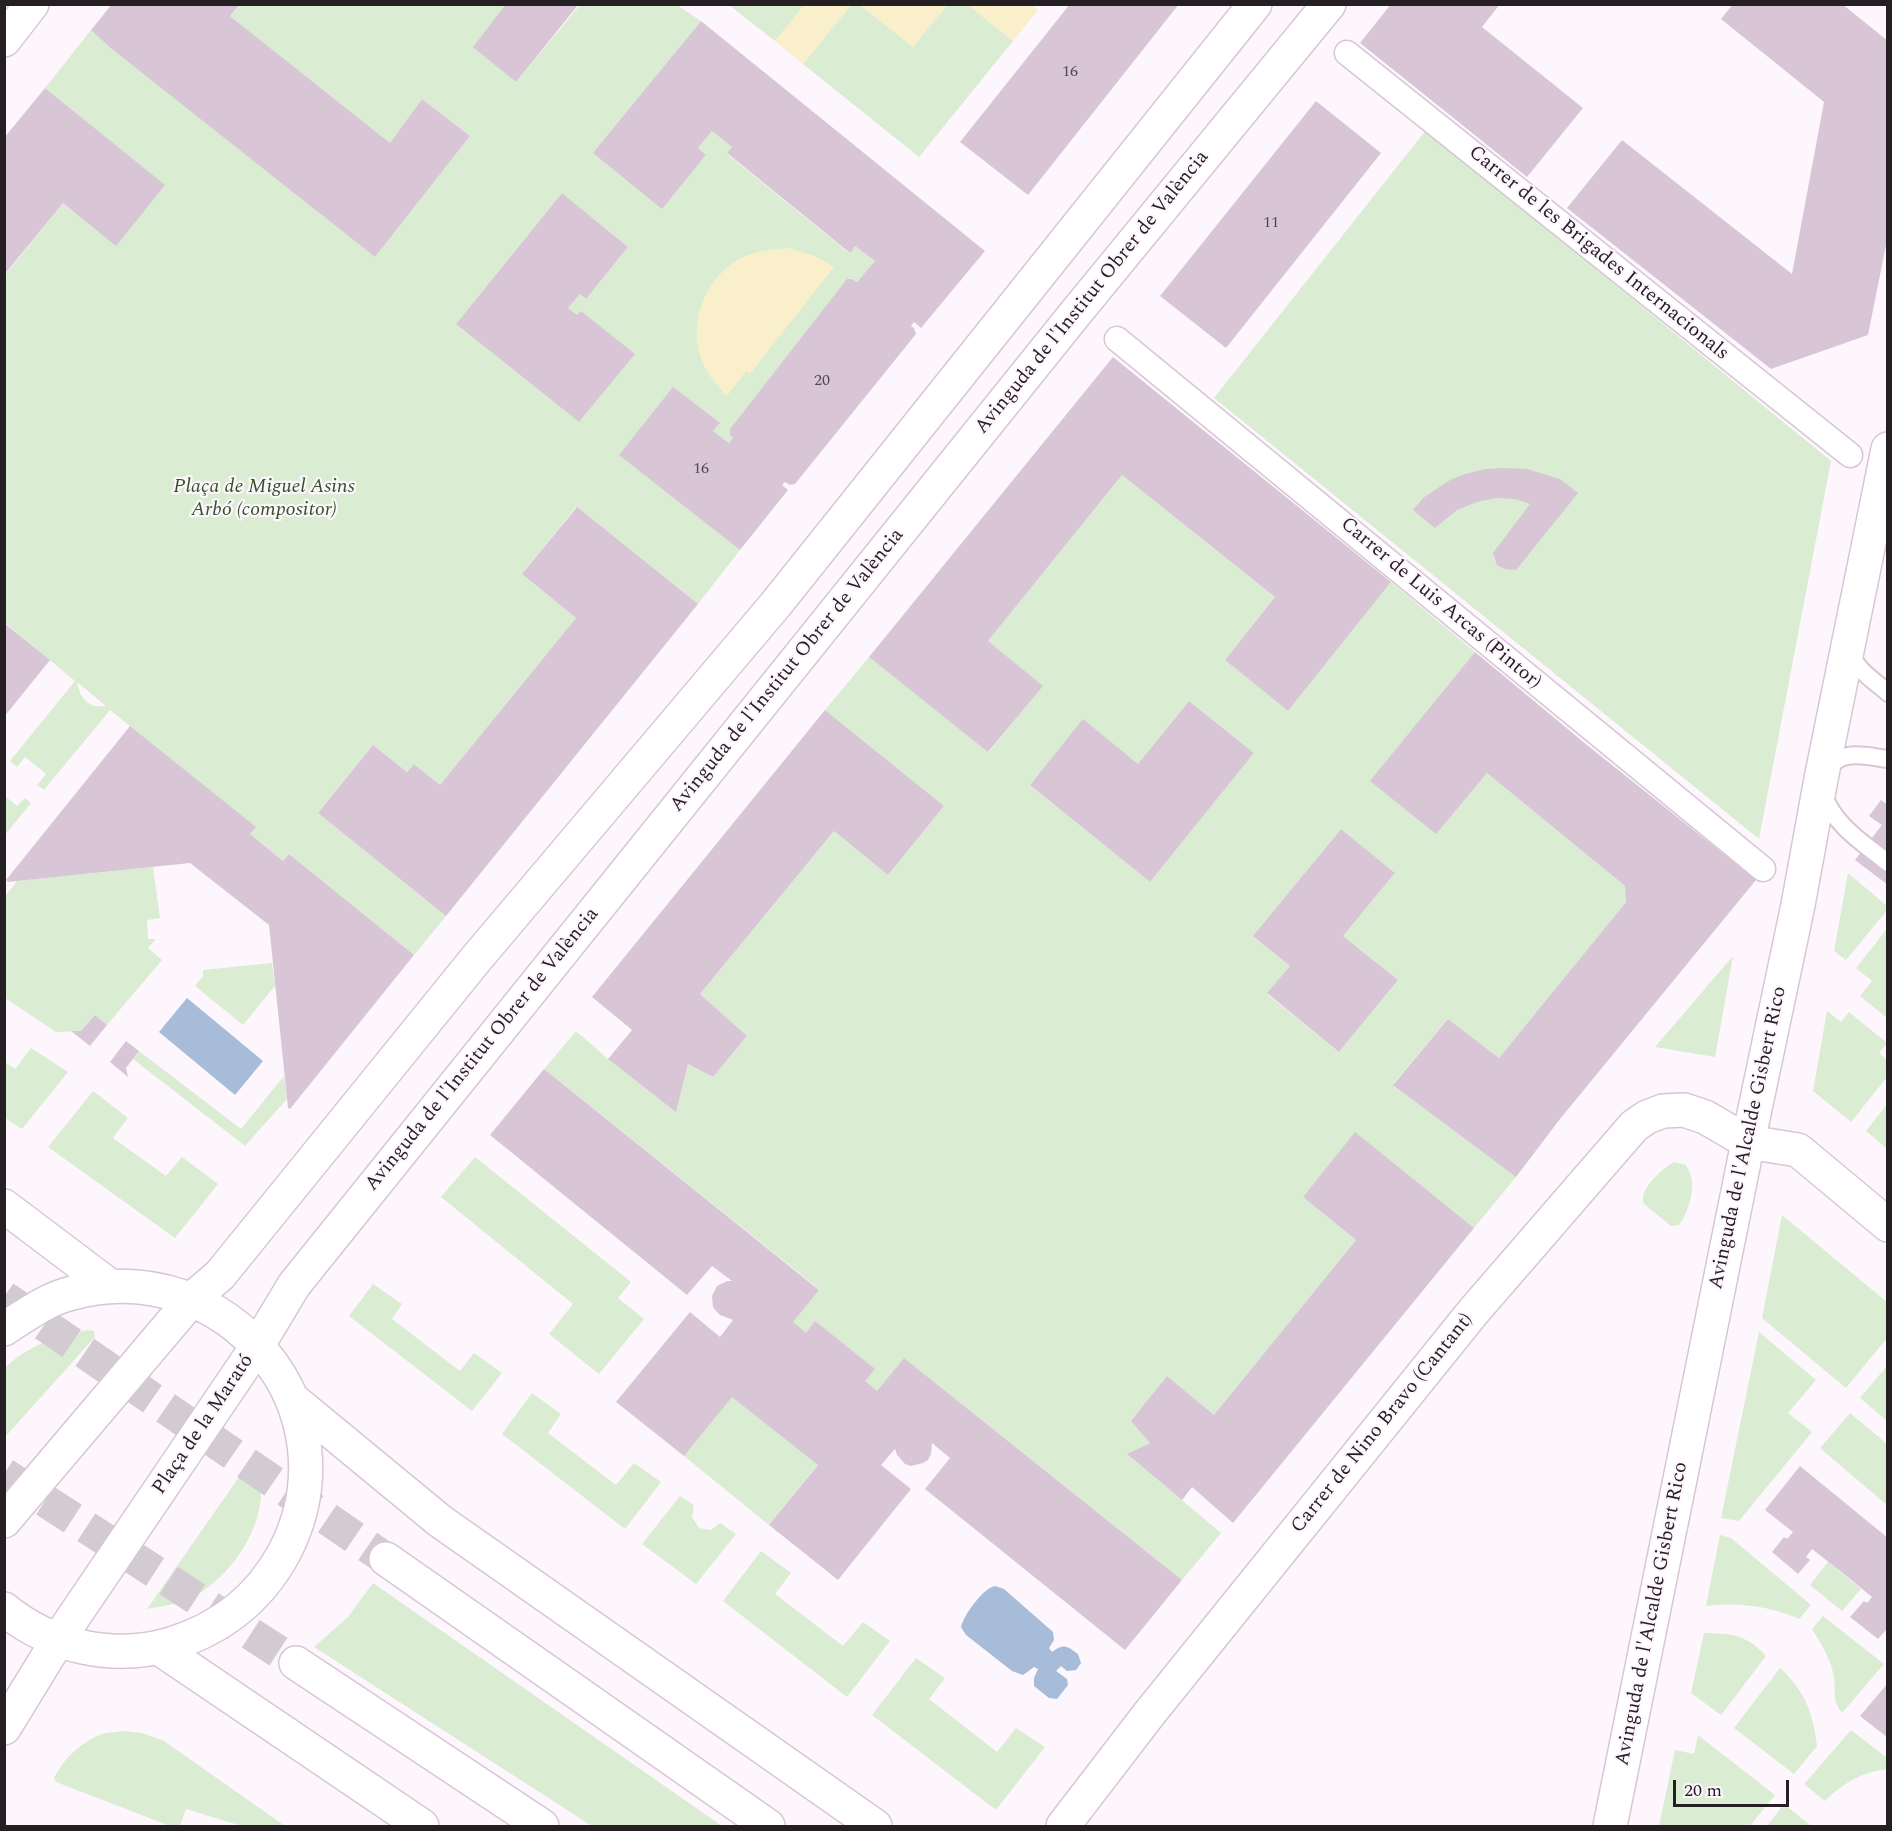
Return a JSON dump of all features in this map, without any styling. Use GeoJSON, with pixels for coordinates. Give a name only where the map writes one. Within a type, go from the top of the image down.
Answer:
{"type":"FeatureCollection","features":[{"type":"Feature","properties":{"kind":"main road"},"geometry":{"type":"LineString","coordinates":[[4,40],[33,4]]}},
{"type":"Feature","properties":{"kind":"main road"},"geometry":{"type":"LineString","coordinates":[[4,1521],[192,1299],[220,1275],[476,959],[777,604],[1255,4]]}},
{"type":"Feature","properties":{"kind":"main road","name":"Avinguda de l'Institut Obrer de València"},"geometry":{"type":"LineString","coordinates":[[258,1345],[294,1285],[1074,315],[1329,4]]}},
{"type":"Feature","properties":{"kind":"main road","name":"Avinguda de l'Alcalde Gisbert Rico"},"geometry":{"type":"LineString","coordinates":[[1610,1827],[1798,905],[1887,449]]}},
{"type":"Feature","properties":{"kind":"main road","name":"Carrer de Nino Bravo (Cantant)"},"geometry":{"type":"LineString","coordinates":[[1063,1827],[1149,1714],[1473,1312],[1634,1126],[1647,1117],[1663,1112],[1684,1110],[1705,1116],[1748,1142]]}},
{"type":"Feature","properties":{"kind":"main road"},"geometry":{"type":"LineString","coordinates":[[1748,1142],[1798,1150],[1887,1226]]}},
{"type":"Feature","properties":{"kind":"main road"},"geometry":{"type":"LineString","coordinates":[[4,1206],[110,1286]]}},
{"type":"Feature","properties":{"kind":"main road"},"geometry":{"type":"LineString","coordinates":[[4,1329],[34,1308],[71,1293],[110,1286],[138,1287],[157,1289],[192,1299],[228,1318],[258,1345]]}},
{"type":"Feature","properties":{"kind":"main road","name":"Plaça de la Marató"},"geometry":{"type":"LineString","coordinates":[[4,1609],[31,1628],[58,1640],[108,1651],[134,1651],[159,1648],[193,1637],[225,1620],[252,1598],[275,1570],[292,1538],[302,1504],[305,1468],[302,1433],[292,1399],[277,1371],[258,1345],[58,1640]]}},
{"type":"Feature","properties":{"kind":"main road"},"geometry":{"type":"LineString","coordinates":[[292,1399],[440,1521],[875,1827]]}},
{"type":"Feature","properties":{"kind":"main road"},"geometry":{"type":"LineString","coordinates":[[386,1559],[768,1827]]}},
{"type":"Feature","properties":{"kind":"main road"},"geometry":{"type":"LineString","coordinates":[[4,1728],[58,1640]]}},
{"type":"Feature","properties":{"kind":"main road"},"geometry":{"type":"LineString","coordinates":[[159,1648],[422,1827]]}},
{"type":"Feature","properties":{"kind":"main road"},"geometry":{"type":"LineString","coordinates":[[296,1663],[542,1827]]}},
{"type":"Feature","properties":{"kind":"street","name":"Carrer de les Brigades Internacionals"},"geometry":{"type":"LineString","coordinates":[[1347,53],[1850,455]]}},
{"type":"Feature","properties":{"kind":"street","name":"Carrer de Luis Arcas (Pintor)"},"geometry":{"type":"LineString","coordinates":[[1117,339],[1763,869]]}},
{"type":"Feature","properties":{"kind":"lane"},"geometry":{"type":"LineString","coordinates":[[1849,638],[1852,659],[1887,693]]}},
{"type":"Feature","properties":{"kind":"lane"},"geometry":{"type":"LineString","coordinates":[[1887,759],[1850,754],[1830,764],[1821,783],[1827,805],[1836,818],[1850,834],[1887,863]]}},
{"type":"Feature","properties":{"kind":"green space","name":"Plaça de Miguel Asins Arbó (compositor)"},"geometry":{"type":"Polygon","coordinates":[[[240,5],[506,5],[474,46],[516,82],[580,5],[677,5],[701,21],[594,153],[662,208],[706,155],[698,148],[712,131],[732,147],[727,154],[849,253],[855,246],[875,261],[857,282],[852,279],[847,280],[730,429],[730,435],[733,438],[729,443],[713,431],[719,424],[620,455],[740,550],[698,604],[576,507],[522,574],[576,618],[440,785],[414,764],[407,772],[373,745],[318,813],[446,916],[414,955],[289,854],[283,861],[250,834],[255,827],[110,710],[44,790],[37,785],[46,774],[25,757],[17,767],[10,761],[75,681],[5,623],[5,275],[63,203],[116,245],[147,171],[45,88],[91,30],[375,257],[470,136],[422,99],[390,143],[230,16],[240,5]],[[562,193],[456,324],[579,422],[634,354],[581,311],[577,315],[568,308],[580,294],[586,299],[628,247],[562,193]],[[77,682],[80,693],[86,701],[94,706],[106,706],[77,682]]]}},
{"type":"Feature","properties":{"kind":"green space"},"geometry":{"type":"Polygon","coordinates":[[[729,5],[805,5],[775,41],[729,5]]]}},
{"type":"Feature","properties":{"kind":"green space"},"geometry":{"type":"Polygon","coordinates":[[[851,5],[860,5],[913,47],[947,5],[968,5],[1013,41],[919,157],[803,64],[851,5]]]}},
{"type":"Feature","properties":{"kind":"green space"},"geometry":{"type":"Polygon","coordinates":[[[1426,130],[1831,461],[1759,839],[1214,398],[1426,130]]]}},
{"type":"Feature","properties":{"kind":"green space"},"geometry":{"type":"Polygon","coordinates":[[[1122,475],[1275,597],[1225,660],[1288,711],[1391,582],[1475,652],[1371,781],[1436,833],[1487,773],[1625,886],[1626,902],[1499,1058],[1448,1019],[1393,1084],[1516,1177],[1474,1228],[1355,1133],[1303,1197],[1356,1240],[1214,1415],[1167,1376],[1132,1421],[1150,1443],[1127,1454],[1221,1533],[1182,1580],[904,1358],[769,1525],[684,1456],[819,1289],[544,1069],[576,1031],[608,1059],[676,1111],[688,1064],[713,1077],[747,1036],[700,994],[834,831],[888,875],[944,806],[825,710],[869,657],[989,752],[1042,686],[988,641],[1122,475]],[[1189,701],[1138,764],[1083,720],[1030,785],[1150,882],[1254,753],[1189,701]],[[1341,829],[1253,936],[1290,966],[1267,994],[1339,1052],[1398,980],[1343,936],[1395,873],[1341,829]]]}},
{"type":"Feature","properties":{"kind":"green space"},"geometry":{"type":"Polygon","coordinates":[[[5,796],[17,806],[25,798],[31,803],[5,835],[5,796]]]}},
{"type":"Feature","properties":{"kind":"green space"},"geometry":{"type":"Polygon","coordinates":[[[153,867],[160,918],[147,920],[148,939],[156,939],[148,948],[162,960],[107,1025],[95,1015],[81,1031],[56,1032],[5,998],[4,898],[17,881],[153,867]]]}},
{"type":"Feature","properties":{"kind":"green space"},"geometry":{"type":"Polygon","coordinates":[[[1848,873],[1888,909],[1846,960],[1834,951],[1848,873]]]}},
{"type":"Feature","properties":{"kind":"green space"},"geometry":{"type":"Polygon","coordinates":[[[1887,929],[1888,1018],[1860,996],[1872,981],[1856,968],[1887,929]]]}},
{"type":"Feature","properties":{"kind":"green space"},"geometry":{"type":"Polygon","coordinates":[[[1733,956],[1715,1057],[1655,1047],[1733,956]]]}},
{"type":"Feature","properties":{"kind":"green space"},"geometry":{"type":"Polygon","coordinates":[[[272,963],[275,986],[243,1025],[195,986],[203,976],[203,970],[272,963]]]}},
{"type":"Feature","properties":{"kind":"green space"},"geometry":{"type":"Polygon","coordinates":[[[1827,1011],[1841,1022],[1849,1012],[1887,1043],[1879,1053],[1887,1060],[1887,1077],[1851,1122],[1813,1091],[1827,1011]]]}},
{"type":"Feature","properties":{"kind":"green space"},"geometry":{"type":"Polygon","coordinates":[[[31,1048],[68,1072],[22,1129],[5,1118],[5,1062],[15,1069],[31,1048]]]}},
{"type":"Feature","properties":{"kind":"green space"},"geometry":{"type":"Polygon","coordinates":[[[139,1051],[241,1129],[284,1076],[287,1099],[245,1146],[133,1059],[139,1051]]]}},
{"type":"Feature","properties":{"kind":"green space"},"geometry":{"type":"Polygon","coordinates":[[[93,1091],[128,1118],[113,1138],[166,1176],[182,1157],[218,1184],[175,1238],[48,1147],[93,1091]]]}},
{"type":"Feature","properties":{"kind":"green space"},"geometry":{"type":"Polygon","coordinates":[[[1887,1104],[1887,1149],[1866,1131],[1887,1104]]]}},
{"type":"Feature","properties":{"kind":"green space"},"geometry":{"type":"Polygon","coordinates":[[[475,1157],[631,1282],[618,1298],[644,1319],[599,1374],[549,1334],[573,1304],[441,1197],[475,1157]]]}},
{"type":"Feature","properties":{"kind":"green space"},"geometry":{"type":"Polygon","coordinates":[[[1674,1162],[1686,1165],[1691,1178],[1692,1194],[1682,1221],[1679,1225],[1671,1226],[1644,1204],[1643,1198],[1652,1180],[1674,1162]]]}},
{"type":"Feature","properties":{"kind":"green space"},"geometry":{"type":"Polygon","coordinates":[[[1782,1215],[1887,1302],[1887,1338],[1846,1388],[1762,1318],[1782,1215]]]}},
{"type":"Feature","properties":{"kind":"green space"},"geometry":{"type":"Polygon","coordinates":[[[373,1284],[402,1304],[392,1319],[460,1371],[474,1353],[502,1373],[472,1411],[349,1316],[373,1284]]]}},
{"type":"Feature","properties":{"kind":"green space"},"geometry":{"type":"Polygon","coordinates":[[[87,1330],[94,1331],[95,1337],[5,1437],[5,1368],[23,1354],[43,1343],[87,1330]]]}},
{"type":"Feature","properties":{"kind":"green space"},"geometry":{"type":"Polygon","coordinates":[[[1759,1332],[1816,1380],[1788,1413],[1812,1432],[1739,1521],[1721,1518],[1759,1332]]]}},
{"type":"Feature","properties":{"kind":"green space"},"geometry":{"type":"Polygon","coordinates":[[[1887,1366],[1887,1421],[1860,1398],[1887,1366]]]}},
{"type":"Feature","properties":{"kind":"green space"},"geometry":{"type":"Polygon","coordinates":[[[532,1393],[561,1414],[548,1433],[616,1485],[634,1463],[661,1482],[625,1529],[502,1434],[532,1393]]]}},
{"type":"Feature","properties":{"kind":"green space"},"geometry":{"type":"Polygon","coordinates":[[[1850,1413],[1887,1444],[1887,1505],[1820,1448],[1850,1413]]]}},
{"type":"Feature","properties":{"kind":"green space"},"geometry":{"type":"Polygon","coordinates":[[[253,1457],[257,1459],[261,1482],[259,1511],[249,1538],[233,1563],[200,1593],[181,1602],[147,1609],[253,1457]]]}},
{"type":"Feature","properties":{"kind":"green space"},"geometry":{"type":"Polygon","coordinates":[[[680,1496],[694,1505],[692,1517],[699,1528],[711,1530],[720,1523],[736,1534],[696,1584],[642,1544],[680,1496]]]}},
{"type":"Feature","properties":{"kind":"green space"},"geometry":{"type":"Polygon","coordinates":[[[1720,1535],[1731,1538],[1811,1605],[1799,1619],[1753,1606],[1706,1606],[1720,1535]]]}},
{"type":"Feature","properties":{"kind":"green space"},"geometry":{"type":"Polygon","coordinates":[[[761,1551],[791,1573],[775,1594],[843,1646],[863,1622],[890,1641],[847,1697],[723,1601],[761,1551]]]}},
{"type":"Feature","properties":{"kind":"green space"},"geometry":{"type":"Polygon","coordinates":[[[1828,1562],[1861,1589],[1842,1611],[1810,1585],[1828,1562]]]}},
{"type":"Feature","properties":{"kind":"green space"},"geometry":{"type":"Polygon","coordinates":[[[373,1583],[722,1826],[592,1826],[314,1647],[348,1617],[373,1583]]]}},
{"type":"Feature","properties":{"kind":"green space"},"geometry":{"type":"Polygon","coordinates":[[[1823,1616],[1884,1664],[1842,1713],[1835,1699],[1831,1664],[1812,1629],[1823,1616]]]}},
{"type":"Feature","properties":{"kind":"green space"},"geometry":{"type":"Polygon","coordinates":[[[1704,1633],[1745,1639],[1766,1656],[1721,1715],[1691,1693],[1704,1633]]]}},
{"type":"Feature","properties":{"kind":"green space"},"geometry":{"type":"Polygon","coordinates":[[[916,1658],[945,1678],[929,1699],[997,1752],[1016,1728],[1045,1747],[996,1810],[872,1715],[916,1658]]]}},
{"type":"Feature","properties":{"kind":"green space"},"geometry":{"type":"Polygon","coordinates":[[[1780,1668],[1802,1694],[1813,1723],[1817,1746],[1794,1774],[1734,1728],[1780,1668]]]}},
{"type":"Feature","properties":{"kind":"green space"},"geometry":{"type":"Polygon","coordinates":[[[1851,1730],[1887,1758],[1887,1769],[1853,1779],[1825,1801],[1804,1784],[1851,1730]]]}},
{"type":"Feature","properties":{"kind":"green space"},"geometry":{"type":"Polygon","coordinates":[[[125,1731],[142,1733],[164,1741],[285,1826],[242,1826],[186,1809],[180,1826],[170,1826],[56,1782],[54,1778],[63,1764],[82,1745],[105,1733],[125,1731]]]}},
{"type":"Feature","properties":{"kind":"green space"},"geometry":{"type":"Polygon","coordinates":[[[1698,1735],[1775,1795],[1750,1826],[1659,1826],[1675,1750],[1694,1754],[1698,1735]]]}},
{"type":"Feature","properties":{"kind":"green space"},"geometry":{"type":"Polygon","coordinates":[[[1784,1804],[1811,1826],[1767,1826],[1784,1804]]]}},
{"type":"Feature","properties":{"kind":"sand"},"geometry":{"type":"Polygon","coordinates":[[[805,4],[851,5],[803,64],[775,41],[805,4]]]}},
{"type":"Feature","properties":{"kind":"sand"},"geometry":{"type":"Polygon","coordinates":[[[860,5],[947,5],[913,47],[860,5]]]}},
{"type":"Feature","properties":{"kind":"sand"},"geometry":{"type":"Polygon","coordinates":[[[968,5],[1032,5],[1038,10],[1013,41],[968,5]]]}},
{"type":"Feature","properties":{"kind":"sand"},"geometry":{"type":"Polygon","coordinates":[[[789,248],[815,256],[834,267],[750,374],[746,371],[727,396],[706,369],[697,345],[698,317],[702,304],[716,279],[736,261],[755,253],[789,248]]]}},
{"type":"Feature","properties":{"kind":"water"},"geometry":{"type":"Polygon","coordinates":[[[187,998],[263,1061],[235,1095],[159,1032],[187,998]]]}},
{"type":"Feature","properties":{"kind":"water"},"geometry":{"type":"Polygon","coordinates":[[[995,1586],[1004,1589],[1053,1632],[1054,1640],[1049,1648],[1052,1652],[1065,1647],[1078,1654],[1081,1663],[1076,1670],[1067,1671],[1061,1666],[1056,1671],[1067,1679],[1068,1685],[1057,1699],[1049,1698],[1034,1686],[1034,1678],[1038,1669],[1034,1667],[1023,1675],[1012,1671],[966,1635],[961,1627],[975,1603],[985,1592],[995,1586]]]}},
{"type":"Feature","properties":{"kind":"building"},"geometry":{"type":"Polygon","coordinates":[[[112,4],[240,4],[230,16],[390,143],[422,99],[470,136],[375,257],[91,30],[112,4]]]}},
{"type":"Feature","properties":{"kind":"building"},"geometry":{"type":"Polygon","coordinates":[[[506,4],[579,4],[516,82],[473,47],[506,4]]]}},
{"type":"Feature","properties":{"kind":"building"},"geometry":{"type":"Polygon","coordinates":[[[1070,4],[1179,4],[1028,195],[960,142],[1070,4]]]}},
{"type":"Feature","properties":{"kind":"building"},"geometry":{"type":"Polygon","coordinates":[[[1391,4],[1500,4],[1482,27],[1583,108],[1527,177],[1360,43],[1391,4]]]}},
{"type":"Feature","properties":{"kind":"building"},"geometry":{"type":"Polygon","coordinates":[[[1733,4],[1842,4],[1888,41],[1888,235],[1868,335],[1771,369],[1567,208],[1622,140],[1792,274],[1824,102],[1721,19],[1733,4]]]}},
{"type":"Feature","properties":{"kind":"building"},"geometry":{"type":"Polygon","coordinates":[[[701,21],[985,251],[921,328],[914,322],[911,326],[916,334],[795,484],[790,485],[785,482],[782,485],[788,490],[740,550],[619,455],[673,387],[720,423],[713,431],[729,443],[733,438],[730,435],[730,429],[847,279],[857,282],[875,261],[855,246],[850,253],[727,153],[732,147],[712,131],[698,148],[706,155],[662,209],[593,153],[701,21]]]}},
{"type":"Feature","properties":{"kind":"building"},"geometry":{"type":"Polygon","coordinates":[[[45,88],[165,185],[116,246],[63,203],[4,275],[4,138],[45,88]]]}},
{"type":"Feature","properties":{"kind":"building"},"geometry":{"type":"Polygon","coordinates":[[[1316,101],[1381,153],[1226,348],[1160,296],[1316,101]]]}},
{"type":"Feature","properties":{"kind":"building"},"geometry":{"type":"Polygon","coordinates":[[[562,193],[628,247],[586,299],[580,294],[568,308],[577,315],[581,311],[635,354],[579,422],[456,324],[562,193]]]}},
{"type":"Feature","properties":{"kind":"building"},"geometry":{"type":"Polygon","coordinates":[[[1113,357],[1391,582],[1288,711],[1225,660],[1275,597],[1122,475],[988,641],[1043,686],[988,752],[869,657],[1113,357]]]}},
{"type":"Feature","properties":{"kind":"building"},"geometry":{"type":"Polygon","coordinates":[[[1486,469],[1527,469],[1560,479],[1578,493],[1516,570],[1505,569],[1497,565],[1493,553],[1530,504],[1515,499],[1496,498],[1477,502],[1457,510],[1435,528],[1413,510],[1423,498],[1450,480],[1486,469]]]}},
{"type":"Feature","properties":{"kind":"building"},"geometry":{"type":"Polygon","coordinates":[[[577,507],[698,604],[446,916],[318,813],[373,745],[407,772],[414,764],[440,785],[576,618],[522,574],[577,507]]]}},
{"type":"Feature","properties":{"kind":"building"},"geometry":{"type":"Polygon","coordinates":[[[4,623],[50,660],[4,717],[4,623]]]}},
{"type":"Feature","properties":{"kind":"building"},"geometry":{"type":"Polygon","coordinates":[[[1475,652],[1756,880],[1560,1119],[1516,1177],[1393,1085],[1448,1019],[1499,1058],[1626,902],[1625,886],[1487,773],[1436,834],[1370,781],[1475,652]]]}},
{"type":"Feature","properties":{"kind":"building"},"geometry":{"type":"Polygon","coordinates":[[[1189,701],[1254,753],[1150,882],[1030,785],[1083,719],[1138,764],[1189,701]]]}},
{"type":"Feature","properties":{"kind":"building"},"geometry":{"type":"Polygon","coordinates":[[[825,710],[944,806],[888,875],[834,831],[700,994],[747,1036],[713,1077],[688,1064],[676,1112],[608,1059],[632,1030],[592,997],[825,710]]]}},
{"type":"Feature","properties":{"kind":"building"},"geometry":{"type":"Polygon","coordinates":[[[130,726],[256,827],[250,834],[283,861],[289,854],[414,955],[290,1109],[288,1108],[269,925],[190,863],[8,882],[6,880],[130,726]]]}},
{"type":"Feature","properties":{"kind":"building"},"geometry":{"type":"Polygon","coordinates":[[[1881,800],[1888,805],[1888,885],[1855,860],[1882,825],[1869,816],[1881,800]]]}},
{"type":"Feature","properties":{"kind":"building"},"geometry":{"type":"Polygon","coordinates":[[[1341,829],[1395,873],[1343,936],[1398,980],[1339,1052],[1267,993],[1290,966],[1253,936],[1341,829]]]}},
{"type":"Feature","properties":{"kind":"building"},"geometry":{"type":"Polygon","coordinates":[[[95,1015],[107,1025],[90,1046],[71,1031],[81,1031],[95,1015]]]}},
{"type":"Feature","properties":{"kind":"building"},"geometry":{"type":"Polygon","coordinates":[[[126,1041],[139,1051],[126,1068],[128,1077],[110,1062],[126,1041]]]}},
{"type":"Feature","properties":{"kind":"building"},"geometry":{"type":"Polygon","coordinates":[[[544,1069],[819,1290],[793,1322],[806,1333],[815,1321],[875,1369],[865,1381],[877,1391],[904,1358],[1182,1580],[1125,1650],[925,1489],[950,1458],[932,1443],[931,1454],[923,1463],[911,1466],[905,1464],[895,1449],[881,1465],[911,1489],[838,1580],[769,1525],[818,1465],[732,1397],[684,1456],[616,1402],[690,1312],[720,1337],[733,1320],[716,1311],[713,1307],[712,1296],[717,1286],[732,1281],[712,1266],[687,1295],[490,1135],[544,1069]]]}},
{"type":"Feature","properties":{"kind":"building"},"geometry":{"type":"Polygon","coordinates":[[[1355,1132],[1474,1228],[1233,1523],[1192,1487],[1182,1500],[1127,1454],[1150,1443],[1131,1421],[1167,1376],[1214,1415],[1356,1240],[1303,1197],[1355,1132]]]}},
{"type":"Feature","properties":{"kind":"building"},"geometry":{"type":"Polygon","coordinates":[[[1800,1466],[1888,1538],[1888,1628],[1878,1639],[1850,1617],[1864,1601],[1867,1603],[1872,1597],[1812,1549],[1806,1557],[1810,1560],[1798,1574],[1772,1552],[1784,1537],[1787,1539],[1793,1532],[1765,1510],[1800,1466]]]}},
{"type":"Feature","properties":{"kind":"building"},"geometry":{"type":"Polygon","coordinates":[[[1888,1683],[1888,1738],[1860,1716],[1888,1683]]]}},
{"type":"Feature","properties":{"kind":"tunnel"},"geometry":{"type":"LineString","coordinates":[[4,1297],[386,1559]]}},
{"type":"Feature","properties":{"kind":"tunnel"},"geometry":{"type":"LineString","coordinates":[[4,1474],[296,1663]]}}]}
